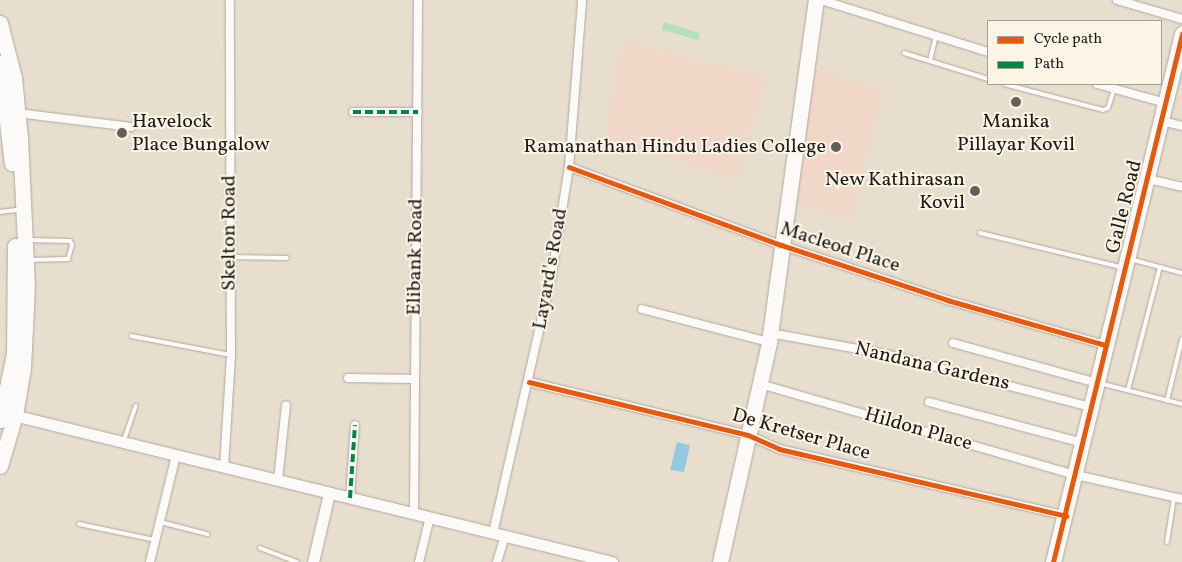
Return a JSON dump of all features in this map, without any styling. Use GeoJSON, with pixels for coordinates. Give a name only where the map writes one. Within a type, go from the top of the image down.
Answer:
{"type":"FeatureCollection","features":[{"type":"Feature","properties":{"kind":"highway"},"geometry":{"type":"LineString","coordinates":[[720,562],[769,337],[815,2]]}},
{"type":"Feature","properties":{"kind":"highway"},"geometry":{"type":"LineString","coordinates":[[0,22],[14,78],[26,261],[26,330],[4,414]]}},
{"type":"Feature","properties":{"kind":"highway","name":"Galle Road"},"geometry":{"type":"LineString","coordinates":[[1053,562],[1066,516],[1105,345],[1148,179],[1182,34]]}},
{"type":"Feature","properties":{"kind":"highway"},"geometry":{"type":"LineString","coordinates":[[0,63],[16,210],[14,354],[4,414],[0,466]]}},
{"type":"Feature","properties":{"kind":"highway"},"geometry":{"type":"LineString","coordinates":[[0,370],[14,354]]}},
{"type":"Feature","properties":{"kind":"main road"},"geometry":{"type":"LineString","coordinates":[[4,414],[612,562]]}},
{"type":"Feature","properties":{"kind":"main road"},"geometry":{"type":"LineString","coordinates":[[313,562],[329,493]]}},
{"type":"Feature","properties":{"kind":"street","name":"Skelton Road"},"geometry":{"type":"LineString","coordinates":[[224,467],[231,355],[230,0]]}},
{"type":"Feature","properties":{"kind":"street","name":"Elibank Road"},"geometry":{"type":"LineString","coordinates":[[414,513],[418,0]]}},
{"type":"Feature","properties":{"kind":"street","name":"Layard's Road"},"geometry":{"type":"LineString","coordinates":[[497,562],[499,534],[569,166],[582,0]]}},
{"type":"Feature","properties":{"kind":"street"},"geometry":{"type":"LineString","coordinates":[[1117,0],[1182,19]]}},
{"type":"Feature","properties":{"kind":"street"},"geometry":{"type":"LineString","coordinates":[[815,2],[987,52]]}},
{"type":"Feature","properties":{"kind":"street"},"geometry":{"type":"LineString","coordinates":[[1100,85],[1166,103]]}},
{"type":"Feature","properties":{"kind":"street"},"geometry":{"type":"LineString","coordinates":[[353,112],[418,112]]}},
{"type":"Feature","properties":{"kind":"street"},"geometry":{"type":"LineString","coordinates":[[17,113],[131,127]]}},
{"type":"Feature","properties":{"kind":"street"},"geometry":{"type":"LineString","coordinates":[[1162,120],[1182,126]]}},
{"type":"Feature","properties":{"kind":"street","name":"Macleod Place"},"geometry":{"type":"LineString","coordinates":[[569,166],[781,245],[947,300],[1105,345]]}},
{"type":"Feature","properties":{"kind":"street"},"geometry":{"type":"LineString","coordinates":[[1148,179],[1182,187]]}},
{"type":"Feature","properties":{"kind":"street","name":"Nandana Gardens"},"geometry":{"type":"LineString","coordinates":[[642,309],[769,337],[886,354],[1092,407]]}},
{"type":"Feature","properties":{"kind":"street"},"geometry":{"type":"LineString","coordinates":[[953,343],[1097,383]]}},
{"type":"Feature","properties":{"kind":"street"},"geometry":{"type":"LineString","coordinates":[[348,378],[415,379]]}},
{"type":"Feature","properties":{"kind":"street","name":"De Kretser Place"},"geometry":{"type":"LineString","coordinates":[[529,382],[748,435],[779,449],[1066,516]]}},
{"type":"Feature","properties":{"kind":"street","name":"Hildon Place"},"geometry":{"type":"LineString","coordinates":[[760,384],[1076,475],[1178,498]]}},
{"type":"Feature","properties":{"kind":"street"},"geometry":{"type":"LineString","coordinates":[[929,402],[1083,443]]}},
{"type":"Feature","properties":{"kind":"street"},"geometry":{"type":"LineString","coordinates":[[278,480],[286,405]]}},
{"type":"Feature","properties":{"kind":"street"},"geometry":{"type":"LineString","coordinates":[[350,498],[355,424]]}},
{"type":"Feature","properties":{"kind":"street"},"geometry":{"type":"LineString","coordinates":[[150,562],[176,455]]}},
{"type":"Feature","properties":{"kind":"street"},"geometry":{"type":"LineString","coordinates":[[419,562],[430,517]]}},
{"type":"Feature","properties":{"kind":"lane"},"geometry":{"type":"LineString","coordinates":[[930,61],[936,36]]}},
{"type":"Feature","properties":{"kind":"lane"},"geometry":{"type":"LineString","coordinates":[[904,53],[987,79]]}},
{"type":"Feature","properties":{"kind":"lane"},"geometry":{"type":"LineString","coordinates":[[1008,85],[1103,110],[1108,108],[1114,89]]}},
{"type":"Feature","properties":{"kind":"lane"},"geometry":{"type":"LineString","coordinates":[[1025,90],[1027,85]]}},
{"type":"Feature","properties":{"kind":"lane"},"geometry":{"type":"LineString","coordinates":[[0,212],[16,210]]}},
{"type":"Feature","properties":{"kind":"lane"},"geometry":{"type":"LineString","coordinates":[[980,233],[1127,263],[1160,267],[1182,273]]}},
{"type":"Feature","properties":{"kind":"lane"},"geometry":{"type":"LineString","coordinates":[[25,240],[70,241],[72,245],[68,259],[26,261]]}},
{"type":"Feature","properties":{"kind":"lane"},"geometry":{"type":"LineString","coordinates":[[230,257],[287,258]]}},
{"type":"Feature","properties":{"kind":"lane"},"geometry":{"type":"LineString","coordinates":[[1128,390],[1160,267]]}},
{"type":"Feature","properties":{"kind":"lane"},"geometry":{"type":"LineString","coordinates":[[131,336],[231,355]]}},
{"type":"Feature","properties":{"kind":"lane"},"geometry":{"type":"LineString","coordinates":[[1167,401],[1182,339]]}},
{"type":"Feature","properties":{"kind":"lane"},"geometry":{"type":"LineString","coordinates":[[1097,383],[1182,404]]}},
{"type":"Feature","properties":{"kind":"lane"},"geometry":{"type":"LineString","coordinates":[[124,442],[136,406]]}},
{"type":"Feature","properties":{"kind":"lane"},"geometry":{"type":"LineString","coordinates":[[1167,542],[1178,498]]}},
{"type":"Feature","properties":{"kind":"lane"},"geometry":{"type":"LineString","coordinates":[[160,522],[208,534]]}},
{"type":"Feature","properties":{"kind":"lane"},"geometry":{"type":"LineString","coordinates":[[79,524],[155,540]]}},
{"type":"Feature","properties":{"kind":"lane"},"geometry":{"type":"LineString","coordinates":[[260,548],[297,562]]}},
{"type":"Feature","properties":{"kind":"shaded area"},"geometry":{"type":"Polygon","coordinates":[[[623,40],[766,78],[738,179],[604,138],[623,40]]]}},
{"type":"Feature","properties":{"kind":"shaded area","name":"Ramanathan Hindu Ladies College"},"geometry":{"type":"Polygon","coordinates":[[[813,69],[884,91],[850,220],[796,204],[813,69]]]}},
{"type":"Feature","properties":{"kind":"green space"},"geometry":{"type":"Polygon","coordinates":[[[664,22],[700,33],[698,40],[662,30],[664,22]]]}},
{"type":"Feature","properties":{"kind":"water"},"geometry":{"type":"Polygon","coordinates":[[[677,442],[690,445],[684,472],[670,470],[677,442]]]}},
{"type":"Feature","properties":{"kind":"marked path"},"geometry":{"type":"LineString","coordinates":[[353,112],[418,112]]}},
{"type":"Feature","properties":{"kind":"marked path"},"geometry":{"type":"LineString","coordinates":[[350,498],[355,425]]}},
{"type":"Feature","properties":{"kind":"cycle path"},"geometry":{"type":"LineString","coordinates":[[1053,562],[1182,34]]}},
{"type":"Feature","properties":{"kind":"cycle path"},"geometry":{"type":"LineString","coordinates":[[569,167],[781,245],[947,300],[1105,345]]}},
{"type":"Feature","properties":{"kind":"cycle path"},"geometry":{"type":"LineString","coordinates":[[529,382],[748,435],[779,449],[1066,516]]}},
{"type":"Feature","properties":{"kind":"place","name":"Manika Pillayar Kovil"},"geometry":{"type":"Point","coordinates":[1016,102]}},
{"type":"Feature","properties":{"kind":"place","name":"Havelock Place Bungalow"},"geometry":{"type":"Point","coordinates":[122,133]}},
{"type":"Feature","properties":{"kind":"place","name":"Ramanathan Hindu Ladies College"},"geometry":{"type":"Point","coordinates":[836,147]}},
{"type":"Feature","properties":{"kind":"place","name":"New Kathirasan Kovil"},"geometry":{"type":"Point","coordinates":[975,191]}}]}
